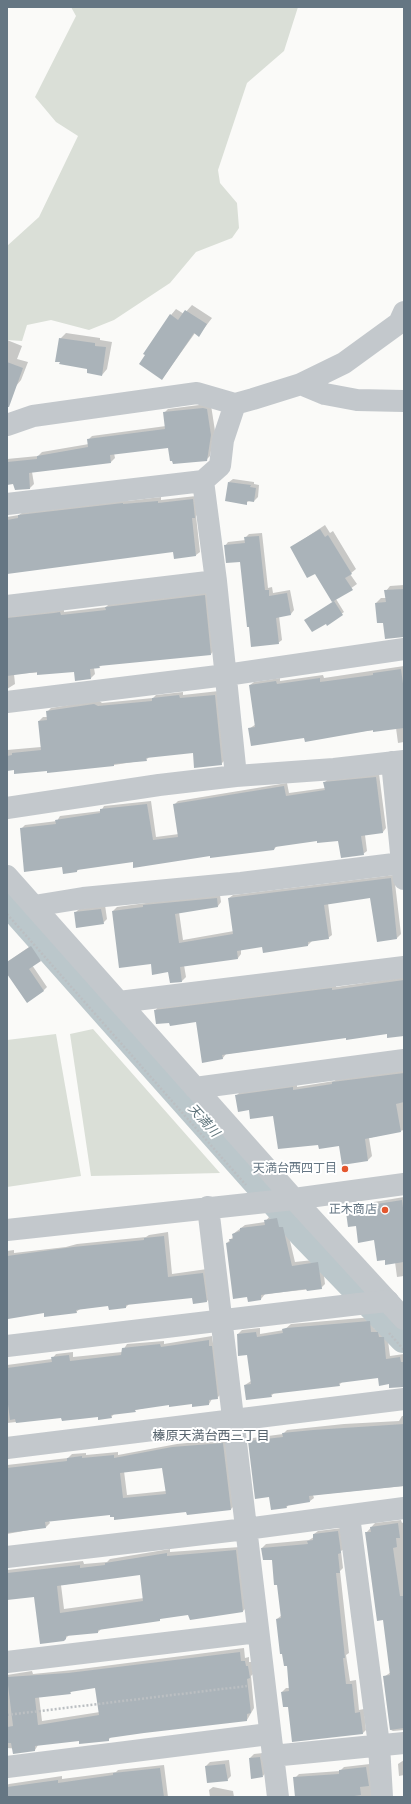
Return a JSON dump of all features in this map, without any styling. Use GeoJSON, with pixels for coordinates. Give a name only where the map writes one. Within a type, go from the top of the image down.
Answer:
{"type":"FeatureCollection","features":[{"type":"Feature","properties":{"kind":"street"},"geometry":{"type":"LineString","coordinates":[[7,425],[33,416],[197,393],[235,404],[301,384],[344,363],[399,323],[404,312]]}},
{"type":"Feature","properties":{"kind":"street"},"geometry":{"type":"LineString","coordinates":[[301,384],[325,394],[357,400],[404,401]]}},
{"type":"Feature","properties":{"kind":"street"},"geometry":{"type":"LineString","coordinates":[[7,504],[203,481],[220,466],[223,440],[235,404]]}},
{"type":"Feature","properties":{"kind":"street"},"geometry":{"type":"LineString","coordinates":[[203,481],[216,581],[236,776]]}},
{"type":"Feature","properties":{"kind":"street"},"geometry":{"type":"LineString","coordinates":[[7,606],[216,581]]}},
{"type":"Feature","properties":{"kind":"street"},"geometry":{"type":"LineString","coordinates":[[7,702],[226,675],[404,650]]}},
{"type":"Feature","properties":{"kind":"street"},"geometry":{"type":"LineString","coordinates":[[7,808],[159,785],[236,776],[334,769],[398,762],[403,871],[83,898],[34,906]]}},
{"type":"Feature","properties":{"kind":"street"},"geometry":{"type":"LineString","coordinates":[[7,876],[294,1198],[396,1300],[404,1319]]}},
{"type":"Feature","properties":{"kind":"street"},"geometry":{"type":"LineString","coordinates":[[119,1002],[404,967]]}},
{"type":"Feature","properties":{"kind":"street"},"geometry":{"type":"LineString","coordinates":[[195,1088],[404,1060]]}},
{"type":"Feature","properties":{"kind":"street"},"geometry":{"type":"LineString","coordinates":[[7,1230],[261,1202],[404,1184]]}},
{"type":"Feature","properties":{"kind":"street"},"geometry":{"type":"LineString","coordinates":[[208,1207],[269,1734],[278,1797]]}},
{"type":"Feature","properties":{"kind":"street"},"geometry":{"type":"LineString","coordinates":[[7,1346],[396,1300]]}},
{"type":"Feature","properties":{"kind":"street"},"geometry":{"type":"LineString","coordinates":[[7,1448],[404,1399]]}},
{"type":"Feature","properties":{"kind":"street"},"geometry":{"type":"LineString","coordinates":[[7,1557],[246,1529],[404,1508]]}},
{"type":"Feature","properties":{"kind":"street"},"geometry":{"type":"LineString","coordinates":[[348,1516],[379,1745],[382,1797]]}},
{"type":"Feature","properties":{"kind":"street"},"geometry":{"type":"LineString","coordinates":[[7,1662],[258,1632]]}},
{"type":"Feature","properties":{"kind":"street"},"geometry":{"type":"LineString","coordinates":[[7,1768],[269,1734]]}},
{"type":"Feature","properties":{"kind":"street"},"geometry":{"type":"LineString","coordinates":[[272,1756],[404,1743]]}},
{"type":"Feature","properties":{"kind":"path"},"geometry":{"type":"LineString","coordinates":[[7,914],[261,1202]]}},
{"type":"Feature","properties":{"kind":"path"},"geometry":{"type":"LineString","coordinates":[[7,1715],[264,1684]]}},
{"type":"Feature","properties":{"kind":"shaded area"},"geometry":{"type":"Polygon","coordinates":[[[71,7],[298,7],[284,51],[247,83],[218,170],[220,183],[237,203],[239,228],[232,238],[196,252],[170,283],[114,320],[89,330],[51,320],[27,325],[22,341],[7,340],[7,246],[39,217],[78,136],[56,122],[35,97],[76,16],[71,7]]]}},
{"type":"Feature","properties":{"kind":"shaded area"},"geometry":{"type":"Polygon","coordinates":[[[93,1029],[220,1173],[91,1176],[70,1034],[93,1029]]]}},
{"type":"Feature","properties":{"kind":"shaded area"},"geometry":{"type":"Polygon","coordinates":[[[56,1034],[81,1176],[7,1187],[7,1040],[56,1034]]]}},
{"type":"Feature","properties":{"kind":"building"},"geometry":{"type":"Polygon","coordinates":[[[185,310],[207,324],[199,337],[194,333],[162,380],[139,364],[145,355],[143,354],[170,314],[178,320],[185,310]]]}},
{"type":"Feature","properties":{"kind":"building"},"geometry":{"type":"Polygon","coordinates":[[[59,338],[95,343],[95,346],[106,347],[102,376],[87,373],[87,369],[55,362],[59,338]]]}},
{"type":"Feature","properties":{"kind":"building"},"geometry":{"type":"Polygon","coordinates":[[[7,362],[23,368],[9,407],[7,407],[7,362]]]}},
{"type":"Feature","properties":{"kind":"building"},"geometry":{"type":"Polygon","coordinates":[[[203,408],[207,409],[211,435],[207,461],[173,464],[172,461],[170,461],[168,448],[110,455],[111,463],[29,473],[30,489],[15,490],[13,484],[7,485],[7,462],[37,459],[37,456],[88,447],[87,439],[165,429],[163,412],[203,408]]]}},
{"type":"Feature","properties":{"kind":"building"},"geometry":{"type":"Polygon","coordinates":[[[228,482],[251,485],[250,487],[256,488],[254,502],[247,501],[247,505],[225,501],[228,482]]]}},
{"type":"Feature","properties":{"kind":"building"},"geometry":{"type":"Polygon","coordinates":[[[193,499],[195,518],[192,518],[196,556],[174,559],[173,552],[7,574],[7,520],[18,518],[18,515],[123,503],[158,501],[158,503],[193,499]]]}},
{"type":"Feature","properties":{"kind":"building"},"geometry":{"type":"Polygon","coordinates":[[[320,529],[325,537],[328,535],[352,574],[345,578],[353,590],[332,602],[315,574],[307,578],[290,547],[320,529]]]}},
{"type":"Feature","properties":{"kind":"building"},"geometry":{"type":"Polygon","coordinates":[[[259,536],[265,590],[269,590],[269,596],[287,593],[291,615],[276,618],[279,644],[251,647],[249,627],[247,627],[240,562],[226,563],[224,545],[245,543],[244,537],[259,536]]]}},
{"type":"Feature","properties":{"kind":"building"},"geometry":{"type":"Polygon","coordinates":[[[404,589],[404,637],[385,639],[383,623],[377,623],[375,603],[386,602],[384,590],[404,589]]]}},
{"type":"Feature","properties":{"kind":"building"},"geometry":{"type":"Polygon","coordinates":[[[205,595],[211,655],[99,666],[100,668],[90,669],[91,679],[75,681],[74,672],[37,675],[37,672],[7,676],[7,618],[60,612],[61,615],[106,610],[105,607],[205,595]]]}},
{"type":"Feature","properties":{"kind":"building"},"geometry":{"type":"Polygon","coordinates":[[[334,601],[343,615],[327,626],[326,624],[312,632],[304,620],[334,601]]]}},
{"type":"Feature","properties":{"kind":"building"},"geometry":{"type":"Polygon","coordinates":[[[401,669],[404,691],[404,728],[373,732],[373,730],[305,742],[304,738],[251,746],[248,728],[255,727],[249,685],[276,681],[277,684],[320,678],[320,682],[373,675],[373,673],[401,669]]]}},
{"type":"Feature","properties":{"kind":"building"},"geometry":{"type":"Polygon","coordinates":[[[179,695],[180,698],[215,695],[222,765],[194,768],[193,753],[146,758],[147,761],[114,764],[114,766],[47,773],[47,771],[14,774],[14,770],[7,771],[7,756],[12,755],[12,753],[41,750],[38,721],[47,720],[46,711],[94,704],[98,706],[152,701],[152,698],[179,695]]]}},
{"type":"Feature","properties":{"kind":"building"},"geometry":{"type":"Polygon","coordinates":[[[376,777],[383,833],[361,836],[364,855],[341,858],[338,841],[317,843],[317,841],[275,847],[274,850],[210,858],[210,856],[133,868],[133,862],[77,870],[77,872],[63,874],[62,867],[24,872],[20,828],[56,824],[55,820],[100,813],[100,809],[147,804],[153,840],[178,837],[173,804],[284,786],[286,796],[325,790],[323,782],[376,777]]]}},
{"type":"Feature","properties":{"kind":"building"},"geometry":{"type":"Polygon","coordinates":[[[391,878],[397,939],[377,942],[370,898],[324,905],[329,939],[308,942],[308,946],[263,953],[262,947],[237,951],[238,959],[180,967],[182,982],[170,983],[168,972],[152,975],[151,964],[119,968],[112,911],[143,907],[143,905],[217,898],[218,907],[175,914],[179,943],[233,934],[228,898],[391,878]]]}},
{"type":"Feature","properties":{"kind":"building"},"geometry":{"type":"Polygon","coordinates":[[[101,909],[104,924],[76,928],[74,912],[101,909]]]}},
{"type":"Feature","properties":{"kind":"building"},"geometry":{"type":"Polygon","coordinates":[[[31,946],[41,961],[29,969],[44,991],[27,1003],[7,974],[7,962],[31,946]]]}},
{"type":"Feature","properties":{"kind":"building"},"geometry":{"type":"Polygon","coordinates":[[[404,980],[404,1036],[387,1038],[387,1034],[346,1040],[346,1038],[222,1055],[223,1059],[202,1063],[196,1022],[170,1026],[169,1023],[156,1024],[154,1010],[332,988],[332,990],[404,980]]]}},
{"type":"Feature","properties":{"kind":"building"},"geometry":{"type":"Polygon","coordinates":[[[404,1073],[404,1102],[396,1104],[401,1132],[365,1139],[368,1161],[342,1165],[339,1146],[319,1149],[318,1145],[278,1149],[273,1116],[250,1119],[249,1110],[238,1112],[235,1095],[293,1087],[293,1090],[332,1084],[332,1082],[404,1073]]]}},
{"type":"Feature","properties":{"kind":"building"},"geometry":{"type":"Polygon","coordinates":[[[402,1200],[404,1215],[404,1262],[385,1265],[385,1260],[377,1261],[374,1240],[358,1243],[356,1226],[348,1227],[346,1212],[352,1211],[352,1208],[402,1200]]]}},
{"type":"Feature","properties":{"kind":"building"},"geometry":{"type":"Polygon","coordinates":[[[277,1218],[279,1227],[283,1227],[292,1266],[318,1262],[322,1289],[307,1291],[306,1289],[261,1295],[261,1300],[248,1302],[247,1297],[233,1299],[226,1243],[230,1242],[229,1239],[233,1239],[232,1234],[240,1231],[240,1228],[265,1225],[264,1220],[277,1218]]]}},
{"type":"Feature","properties":{"kind":"building"},"geometry":{"type":"Polygon","coordinates":[[[164,1236],[168,1277],[203,1273],[207,1302],[193,1304],[192,1298],[126,1305],[126,1308],[109,1310],[108,1306],[76,1310],[77,1313],[44,1317],[44,1313],[8,1319],[7,1256],[73,1247],[144,1240],[144,1238],[164,1236]]]}},
{"type":"Feature","properties":{"kind":"building"},"geometry":{"type":"Polygon","coordinates":[[[370,1321],[371,1332],[378,1332],[379,1337],[384,1337],[386,1359],[400,1357],[401,1362],[404,1362],[404,1387],[389,1388],[389,1384],[379,1386],[378,1378],[339,1383],[340,1386],[271,1394],[272,1397],[246,1400],[244,1385],[251,1384],[247,1355],[238,1356],[237,1334],[256,1332],[257,1337],[283,1333],[282,1329],[286,1328],[370,1321]]]}},
{"type":"Feature","properties":{"kind":"building"},"geometry":{"type":"Polygon","coordinates":[[[209,1340],[209,1346],[212,1346],[218,1399],[209,1400],[209,1405],[192,1407],[192,1404],[169,1407],[169,1405],[135,1410],[136,1412],[111,1415],[112,1418],[98,1420],[98,1417],[62,1421],[61,1418],[16,1423],[15,1419],[10,1420],[7,1397],[7,1368],[52,1362],[51,1357],[69,1355],[70,1361],[121,1355],[122,1348],[160,1344],[161,1347],[209,1340]]]}},
{"type":"Feature","properties":{"kind":"building"},"geometry":{"type":"Polygon","coordinates":[[[404,1424],[404,1486],[309,1496],[310,1502],[286,1506],[287,1508],[271,1510],[269,1497],[255,1499],[248,1441],[283,1437],[282,1433],[404,1424]]]}},
{"type":"Feature","properties":{"kind":"building"},"geometry":{"type":"Polygon","coordinates":[[[223,1443],[231,1510],[187,1515],[186,1512],[114,1520],[114,1517],[110,1517],[110,1515],[45,1522],[46,1528],[7,1533],[7,1468],[67,1461],[67,1458],[82,1456],[82,1458],[114,1455],[114,1458],[172,1447],[223,1443]],[[162,1468],[120,1473],[123,1498],[166,1494],[162,1468]]]}},
{"type":"Feature","properties":{"kind":"building"},"geometry":{"type":"Polygon","coordinates":[[[398,1523],[400,1538],[396,1538],[397,1547],[393,1548],[400,1596],[404,1596],[404,1728],[390,1730],[383,1676],[390,1675],[383,1620],[377,1621],[365,1532],[371,1532],[370,1527],[398,1523]]]}},
{"type":"Feature","properties":{"kind":"building"},"geometry":{"type":"Polygon","coordinates":[[[338,1531],[341,1553],[338,1554],[340,1573],[336,1573],[345,1658],[343,1658],[346,1684],[352,1684],[355,1713],[360,1712],[363,1734],[292,1742],[288,1707],[283,1707],[281,1692],[289,1691],[287,1666],[284,1666],[282,1654],[280,1654],[276,1619],[281,1618],[277,1585],[274,1585],[272,1560],[263,1560],[261,1548],[308,1544],[307,1541],[313,1540],[313,1534],[338,1531]]]}},
{"type":"Feature","properties":{"kind":"building"},"geometry":{"type":"Polygon","coordinates":[[[236,1550],[243,1612],[190,1620],[188,1615],[160,1619],[160,1621],[98,1630],[98,1633],[66,1636],[64,1641],[40,1644],[34,1597],[7,1600],[7,1573],[80,1565],[80,1568],[105,1565],[105,1563],[167,1553],[167,1556],[236,1550]],[[140,1575],[57,1586],[60,1613],[143,1601],[140,1575]]]}},
{"type":"Feature","properties":{"kind":"building"},"geometry":{"type":"Polygon","coordinates":[[[240,1652],[241,1661],[245,1661],[246,1666],[248,1666],[250,1678],[247,1679],[251,1713],[247,1714],[247,1721],[109,1738],[109,1741],[79,1744],[79,1741],[35,1746],[35,1751],[13,1754],[11,1743],[7,1743],[7,1727],[13,1726],[7,1677],[68,1673],[240,1652]],[[95,1688],[70,1692],[71,1694],[35,1698],[38,1725],[99,1715],[95,1688]]]}},
{"type":"Feature","properties":{"kind":"building"},"geometry":{"type":"Polygon","coordinates":[[[260,1757],[263,1777],[251,1779],[249,1758],[260,1757]]]}},
{"type":"Feature","properties":{"kind":"building"},"geometry":{"type":"Polygon","coordinates":[[[225,1764],[228,1781],[207,1783],[205,1766],[225,1764]]]}},
{"type":"Feature","properties":{"kind":"building"},"geometry":{"type":"Polygon","coordinates":[[[366,1767],[369,1786],[360,1787],[361,1795],[348,1797],[295,1797],[293,1777],[339,1774],[339,1770],[366,1767]]]}},
{"type":"Feature","properties":{"kind":"building"},"geometry":{"type":"Polygon","coordinates":[[[160,1768],[164,1797],[7,1797],[7,1787],[58,1780],[58,1783],[113,1775],[113,1773],[160,1768]]]}},
{"type":"Feature","properties":{"kind":"waterway","name":"天満川"},"geometry":{"type":"LineString","coordinates":[[7,900],[303,1233],[404,1338]]}},
{"type":"Feature","properties":{"kind":"place","name":"天満台西四丁目"},"geometry":{"type":"Point","coordinates":[345,1169]}},
{"type":"Feature","properties":{"kind":"place","name":"正木商店"},"geometry":{"type":"Point","coordinates":[385,1210]}},
{"type":"Feature","properties":{"kind":"district","name":"榛原天満台西三丁目"},"geometry":{"type":"Point","coordinates":[211,1437]}}]}
